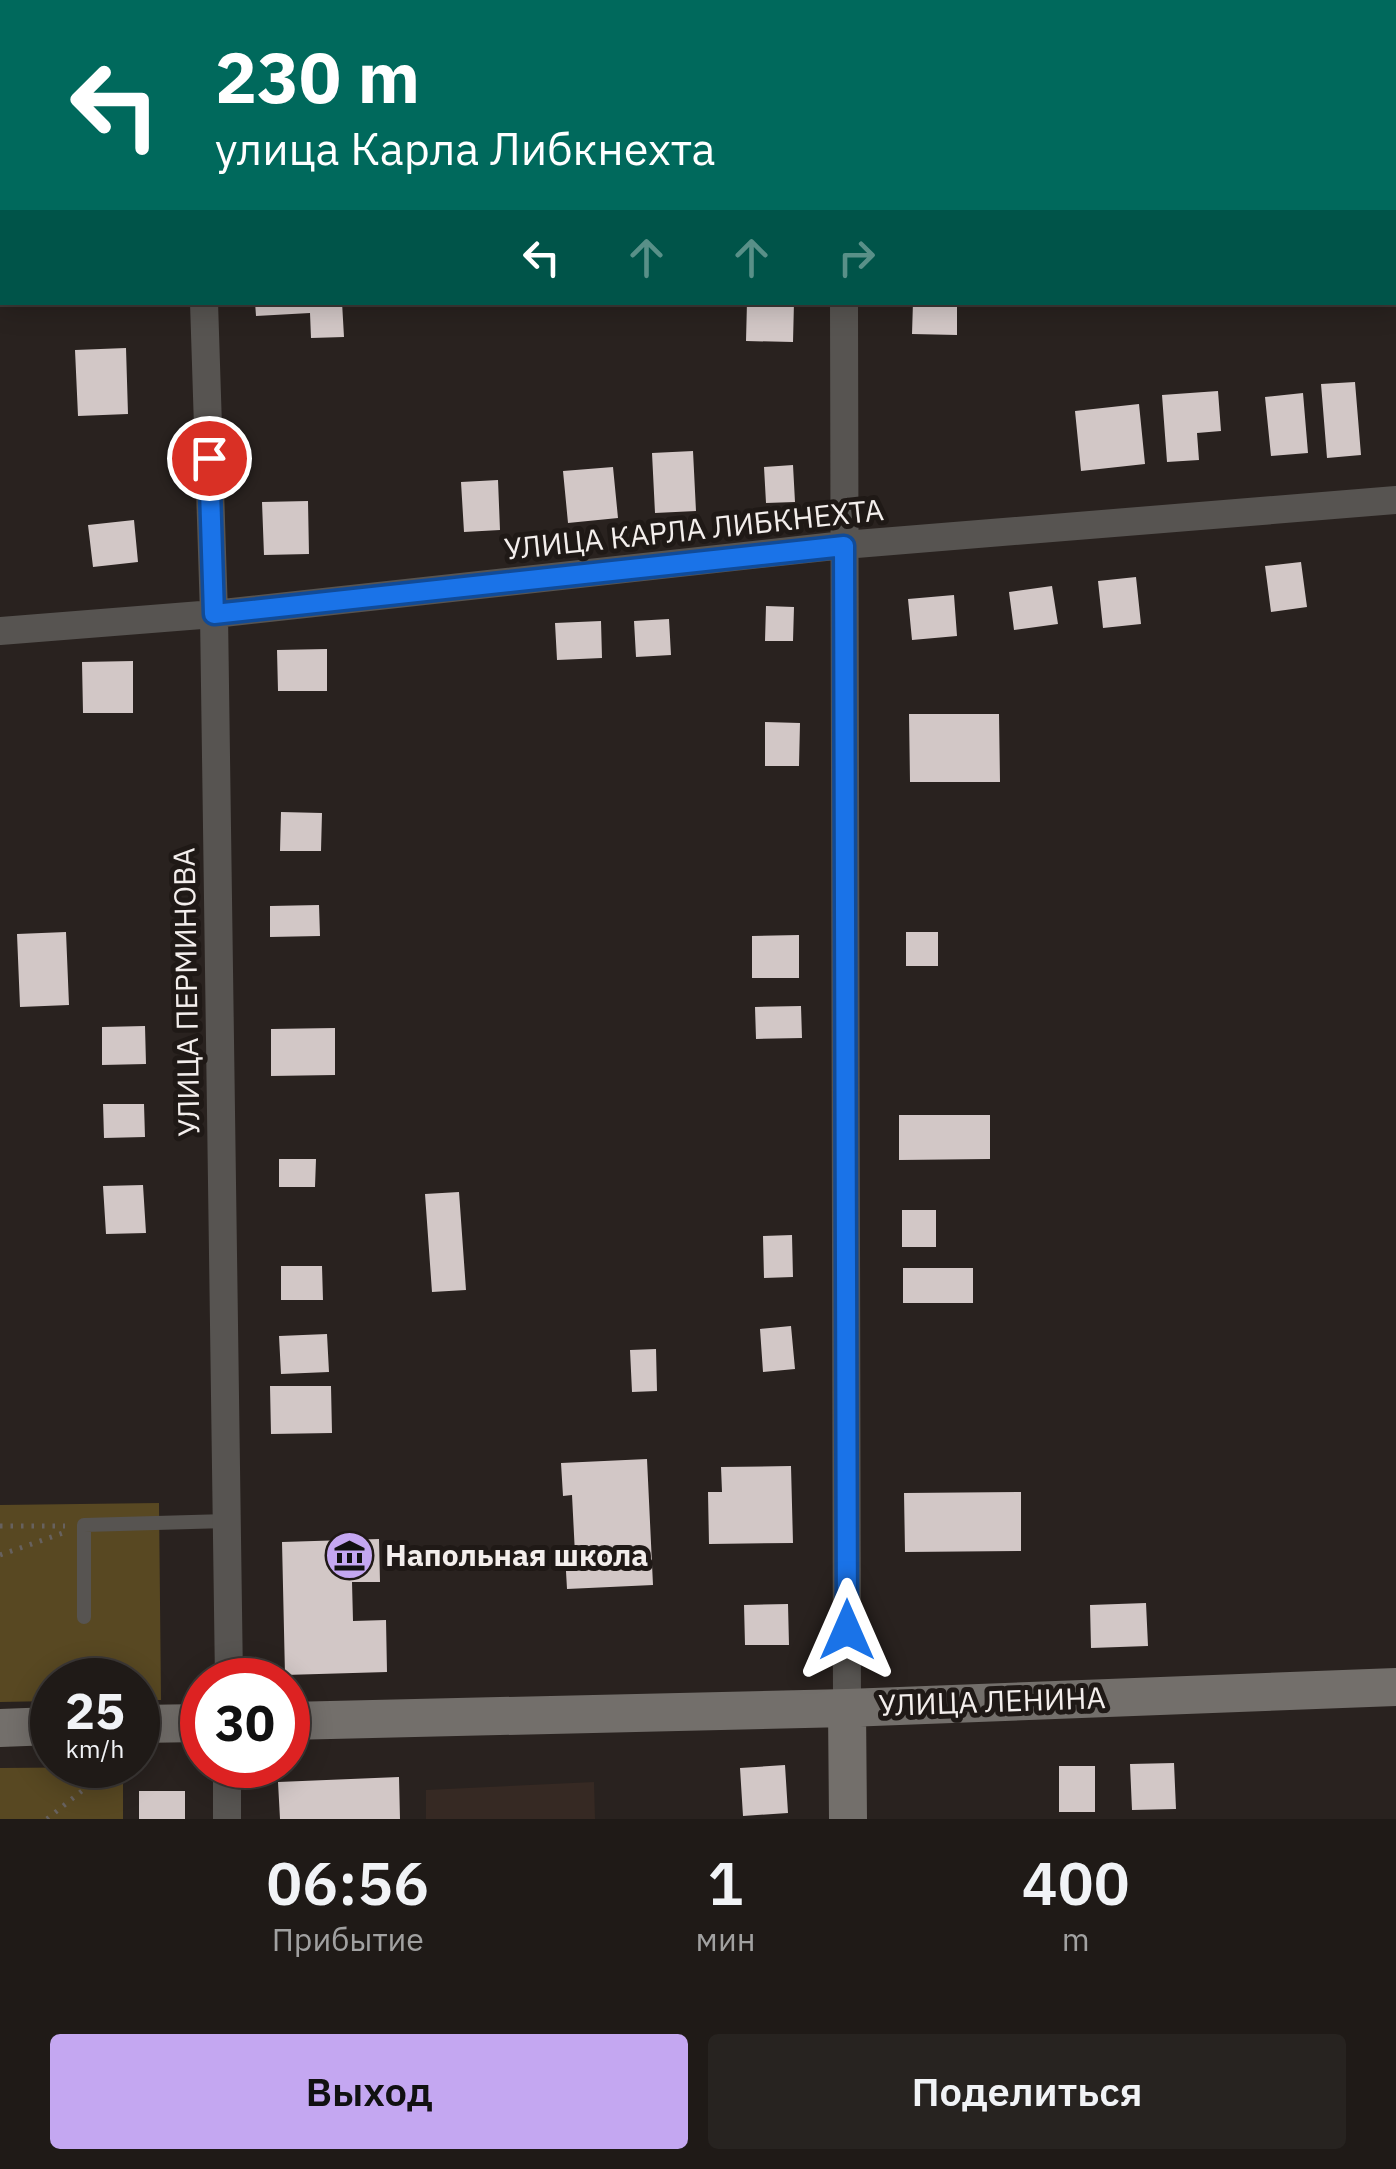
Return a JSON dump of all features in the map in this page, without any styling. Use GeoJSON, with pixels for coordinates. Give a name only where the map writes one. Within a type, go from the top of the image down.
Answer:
{"type":"FeatureCollection","features":[{"type":"Feature","properties":{"kind":"street","name":"УЛИЦА ПЕРМИНОВА"},"geometry":{"type":"LineString","coordinates":[[204,305],[214,614],[228,1658]]}},
{"type":"Feature","properties":{"kind":"street"},"geometry":{"type":"LineString","coordinates":[[844,305],[848,1819]]}},
{"type":"Feature","properties":{"kind":"street","name":"УЛИЦА КАРЛА ЛИБКНЕХТА"},"geometry":{"type":"LineString","coordinates":[[0,631],[214,614],[844,546],[1396,500]]}},
{"type":"Feature","properties":{"kind":"street","name":"УЛИЦА ЛЕНИНА"},"geometry":{"type":"LineString","coordinates":[[310,1720],[847,1708],[1396,1687]]}},
{"type":"Feature","properties":{"kind":"street"},"geometry":{"type":"LineString","coordinates":[[0,1728],[30,1727]]}},
{"type":"Feature","properties":{"kind":"street"},"geometry":{"type":"LineString","coordinates":[[226,1819],[227,1788]]}},
{"type":"Feature","properties":{"kind":"lane"},"geometry":{"type":"LineString","coordinates":[[84,1617],[84,1525],[226,1521]]}},
{"type":"Feature","properties":{"kind":"path"},"geometry":{"type":"LineString","coordinates":[[0,1526],[84,1525]]}},
{"type":"Feature","properties":{"kind":"path"},"geometry":{"type":"LineString","coordinates":[[0,1556],[84,1525]]}},
{"type":"Feature","properties":{"kind":"path"},"geometry":{"type":"LineString","coordinates":[[47,1819],[85,1788]]}},
{"type":"Feature","properties":{"kind":"shaded area"},"geometry":{"type":"Polygon","coordinates":[[[159,1503],[161,1700],[160,1658],[30,1658],[30,1701],[0,1702],[0,1505],[159,1503]]]}},
{"type":"Feature","properties":{"kind":"shaded area"},"geometry":{"type":"Polygon","coordinates":[[[0,1768],[30,1768],[30,1788],[123,1788],[123,1819],[0,1819],[0,1768]]]}},
{"type":"Feature","properties":{"kind":"shaded area"},"geometry":{"type":"Polygon","coordinates":[[[594,1782],[595,1819],[426,1819],[426,1790],[594,1782]]]}},
{"type":"Feature","properties":{"kind":"building"},"geometry":{"type":"Polygon","coordinates":[[[255,305],[342,305],[344,337],[311,338],[310,313],[256,316],[255,305]]]}},
{"type":"Feature","properties":{"kind":"building"},"geometry":{"type":"Polygon","coordinates":[[[747,305],[794,305],[793,342],[746,341],[747,305]]]}},
{"type":"Feature","properties":{"kind":"building"},"geometry":{"type":"Polygon","coordinates":[[[913,305],[957,305],[957,335],[912,334],[913,305]]]}},
{"type":"Feature","properties":{"kind":"building"},"geometry":{"type":"Polygon","coordinates":[[[126,348],[128,414],[78,416],[75,350],[126,348]]]}},
{"type":"Feature","properties":{"kind":"building"},"geometry":{"type":"Polygon","coordinates":[[[1355,382],[1361,455],[1327,458],[1321,384],[1355,382]]]}},
{"type":"Feature","properties":{"kind":"building"},"geometry":{"type":"Polygon","coordinates":[[[1218,391],[1221,431],[1197,433],[1199,460],[1167,462],[1162,395],[1218,391]]]}},
{"type":"Feature","properties":{"kind":"building"},"geometry":{"type":"Polygon","coordinates":[[[1303,393],[1308,453],[1271,456],[1265,397],[1303,393]]]}},
{"type":"Feature","properties":{"kind":"building"},"geometry":{"type":"Polygon","coordinates":[[[1139,404],[1145,464],[1081,471],[1075,411],[1139,404]]]}},
{"type":"Feature","properties":{"kind":"building"},"geometry":{"type":"Polygon","coordinates":[[[693,451],[696,511],[655,513],[652,453],[693,451]]]}},
{"type":"Feature","properties":{"kind":"building"},"geometry":{"type":"Polygon","coordinates":[[[793,465],[795,502],[766,503],[764,467],[793,465]]]}},
{"type":"Feature","properties":{"kind":"building"},"geometry":{"type":"Polygon","coordinates":[[[613,467],[618,518],[568,523],[563,471],[613,467]]]}},
{"type":"Feature","properties":{"kind":"building"},"geometry":{"type":"Polygon","coordinates":[[[498,480],[500,530],[464,532],[461,482],[498,480]]]}},
{"type":"Feature","properties":{"kind":"building"},"geometry":{"type":"Polygon","coordinates":[[[308,501],[309,554],[264,555],[262,502],[308,501]]]}},
{"type":"Feature","properties":{"kind":"building"},"geometry":{"type":"Polygon","coordinates":[[[134,520],[138,562],[93,567],[88,525],[134,520]]]}},
{"type":"Feature","properties":{"kind":"building"},"geometry":{"type":"Polygon","coordinates":[[[1301,562],[1307,607],[1271,612],[1265,566],[1301,562]]]}},
{"type":"Feature","properties":{"kind":"building"},"geometry":{"type":"Polygon","coordinates":[[[1136,577],[1141,624],[1103,628],[1098,581],[1136,577]]]}},
{"type":"Feature","properties":{"kind":"building"},"geometry":{"type":"Polygon","coordinates":[[[1052,586],[1058,624],[1014,630],[1009,592],[1052,586]]]}},
{"type":"Feature","properties":{"kind":"building"},"geometry":{"type":"Polygon","coordinates":[[[954,595],[957,636],[912,640],[908,599],[954,595]]]}},
{"type":"Feature","properties":{"kind":"building"},"geometry":{"type":"Polygon","coordinates":[[[766,606],[794,607],[793,641],[765,641],[766,606]]]}},
{"type":"Feature","properties":{"kind":"building"},"geometry":{"type":"Polygon","coordinates":[[[669,619],[671,655],[636,657],[634,621],[669,619]]]}},
{"type":"Feature","properties":{"kind":"building"},"geometry":{"type":"Polygon","coordinates":[[[601,621],[602,658],[557,660],[555,623],[601,621]]]}},
{"type":"Feature","properties":{"kind":"building"},"geometry":{"type":"Polygon","coordinates":[[[327,649],[327,691],[278,691],[277,650],[327,649]]]}},
{"type":"Feature","properties":{"kind":"building"},"geometry":{"type":"Polygon","coordinates":[[[133,661],[133,713],[83,713],[82,662],[133,661]]]}},
{"type":"Feature","properties":{"kind":"building"},"geometry":{"type":"Polygon","coordinates":[[[909,714],[999,714],[1000,782],[910,782],[909,714]]]}},
{"type":"Feature","properties":{"kind":"building"},"geometry":{"type":"Polygon","coordinates":[[[765,722],[800,723],[799,766],[765,766],[765,722]]]}},
{"type":"Feature","properties":{"kind":"building"},"geometry":{"type":"Polygon","coordinates":[[[281,812],[322,813],[321,851],[280,851],[281,812]]]}},
{"type":"Feature","properties":{"kind":"building"},"geometry":{"type":"Polygon","coordinates":[[[319,905],[320,936],[270,937],[270,906],[319,905]]]}},
{"type":"Feature","properties":{"kind":"building"},"geometry":{"type":"Polygon","coordinates":[[[66,932],[69,1005],[20,1007],[17,934],[66,932]]]}},
{"type":"Feature","properties":{"kind":"building"},"geometry":{"type":"Polygon","coordinates":[[[906,932],[938,932],[938,966],[906,966],[906,932]]]}},
{"type":"Feature","properties":{"kind":"building"},"geometry":{"type":"Polygon","coordinates":[[[799,935],[799,978],[752,978],[752,936],[799,935]]]}},
{"type":"Feature","properties":{"kind":"building"},"geometry":{"type":"Polygon","coordinates":[[[801,1006],[802,1038],[756,1039],[755,1007],[801,1006]]]}},
{"type":"Feature","properties":{"kind":"building"},"geometry":{"type":"Polygon","coordinates":[[[145,1026],[146,1064],[102,1065],[102,1027],[145,1026]]]}},
{"type":"Feature","properties":{"kind":"building"},"geometry":{"type":"Polygon","coordinates":[[[335,1028],[335,1075],[271,1076],[271,1029],[335,1028]]]}},
{"type":"Feature","properties":{"kind":"building"},"geometry":{"type":"Polygon","coordinates":[[[103,1104],[144,1104],[145,1137],[104,1138],[103,1104]]]}},
{"type":"Feature","properties":{"kind":"building"},"geometry":{"type":"Polygon","coordinates":[[[899,1115],[990,1115],[990,1159],[899,1160],[899,1115]]]}},
{"type":"Feature","properties":{"kind":"building"},"geometry":{"type":"Polygon","coordinates":[[[279,1159],[316,1159],[315,1187],[279,1187],[279,1159]]]}},
{"type":"Feature","properties":{"kind":"building"},"geometry":{"type":"Polygon","coordinates":[[[143,1185],[146,1233],[106,1234],[103,1186],[143,1185]]]}},
{"type":"Feature","properties":{"kind":"building"},"geometry":{"type":"Polygon","coordinates":[[[459,1192],[466,1290],[432,1292],[425,1194],[459,1192]]]}},
{"type":"Feature","properties":{"kind":"building"},"geometry":{"type":"Polygon","coordinates":[[[902,1210],[936,1210],[936,1247],[902,1247],[902,1210]]]}},
{"type":"Feature","properties":{"kind":"building"},"geometry":{"type":"Polygon","coordinates":[[[792,1235],[793,1277],[764,1278],[763,1236],[792,1235]]]}},
{"type":"Feature","properties":{"kind":"building"},"geometry":{"type":"Polygon","coordinates":[[[281,1266],[322,1266],[323,1300],[281,1300],[281,1266]]]}},
{"type":"Feature","properties":{"kind":"building"},"geometry":{"type":"Polygon","coordinates":[[[903,1268],[973,1268],[973,1303],[903,1303],[903,1268]]]}},
{"type":"Feature","properties":{"kind":"building"},"geometry":{"type":"Polygon","coordinates":[[[791,1326],[795,1369],[763,1372],[760,1329],[791,1326]]]}},
{"type":"Feature","properties":{"kind":"building"},"geometry":{"type":"Polygon","coordinates":[[[327,1334],[329,1372],[281,1374],[279,1336],[327,1334]]]}},
{"type":"Feature","properties":{"kind":"building"},"geometry":{"type":"Polygon","coordinates":[[[656,1349],[657,1391],[632,1392],[630,1350],[656,1349]]]}},
{"type":"Feature","properties":{"kind":"building"},"geometry":{"type":"Polygon","coordinates":[[[270,1386],[331,1386],[332,1433],[271,1434],[270,1386]]]}},
{"type":"Feature","properties":{"kind":"building"},"geometry":{"type":"Polygon","coordinates":[[[647,1459],[653,1585],[567,1589],[565,1554],[575,1554],[572,1495],[563,1496],[561,1463],[647,1459]]]}},
{"type":"Feature","properties":{"kind":"building"},"geometry":{"type":"Polygon","coordinates":[[[791,1466],[793,1543],[709,1544],[708,1492],[722,1492],[721,1467],[791,1466]]]}},
{"type":"Feature","properties":{"kind":"building"},"geometry":{"type":"Polygon","coordinates":[[[1021,1492],[1021,1551],[905,1552],[904,1493],[1021,1492]]]}},
{"type":"Feature","properties":{"kind":"building"},"geometry":{"type":"Polygon","coordinates":[[[379,1539],[380,1582],[352,1582],[353,1621],[386,1620],[387,1672],[310,1674],[310,1658],[285,1658],[282,1542],[379,1539]]]}},
{"type":"Feature","properties":{"kind":"building"},"geometry":{"type":"Polygon","coordinates":[[[1146,1603],[1148,1646],[1091,1648],[1090,1605],[1146,1603]]]}},
{"type":"Feature","properties":{"kind":"building"},"geometry":{"type":"Polygon","coordinates":[[[788,1604],[789,1645],[745,1645],[744,1605],[788,1604]]]}},
{"type":"Feature","properties":{"kind":"building"},"geometry":{"type":"Polygon","coordinates":[[[1174,1763],[1176,1809],[1132,1810],[1130,1764],[1174,1763]]]}},
{"type":"Feature","properties":{"kind":"building"},"geometry":{"type":"Polygon","coordinates":[[[785,1765],[788,1813],[743,1816],[740,1768],[785,1765]]]}},
{"type":"Feature","properties":{"kind":"building"},"geometry":{"type":"Polygon","coordinates":[[[1059,1766],[1095,1766],[1095,1812],[1059,1812],[1059,1766]]]}},
{"type":"Feature","properties":{"kind":"building"},"geometry":{"type":"Polygon","coordinates":[[[399,1777],[400,1819],[280,1819],[278,1788],[310,1788],[310,1781],[399,1777]]]}},
{"type":"Feature","properties":{"kind":"building"},"geometry":{"type":"Polygon","coordinates":[[[139,1791],[185,1791],[185,1819],[139,1819],[139,1791]]]}},
{"type":"Feature","properties":{"kind":"place","name":"Напольная школа"},"geometry":{"type":"Point","coordinates":[350,1556]}},
{"type":"Feature","properties":{"kind":"route"},"geometry":{"type":"LineString","coordinates":[[209,458],[214,614],[844,546],[847,1630]]}}]}
